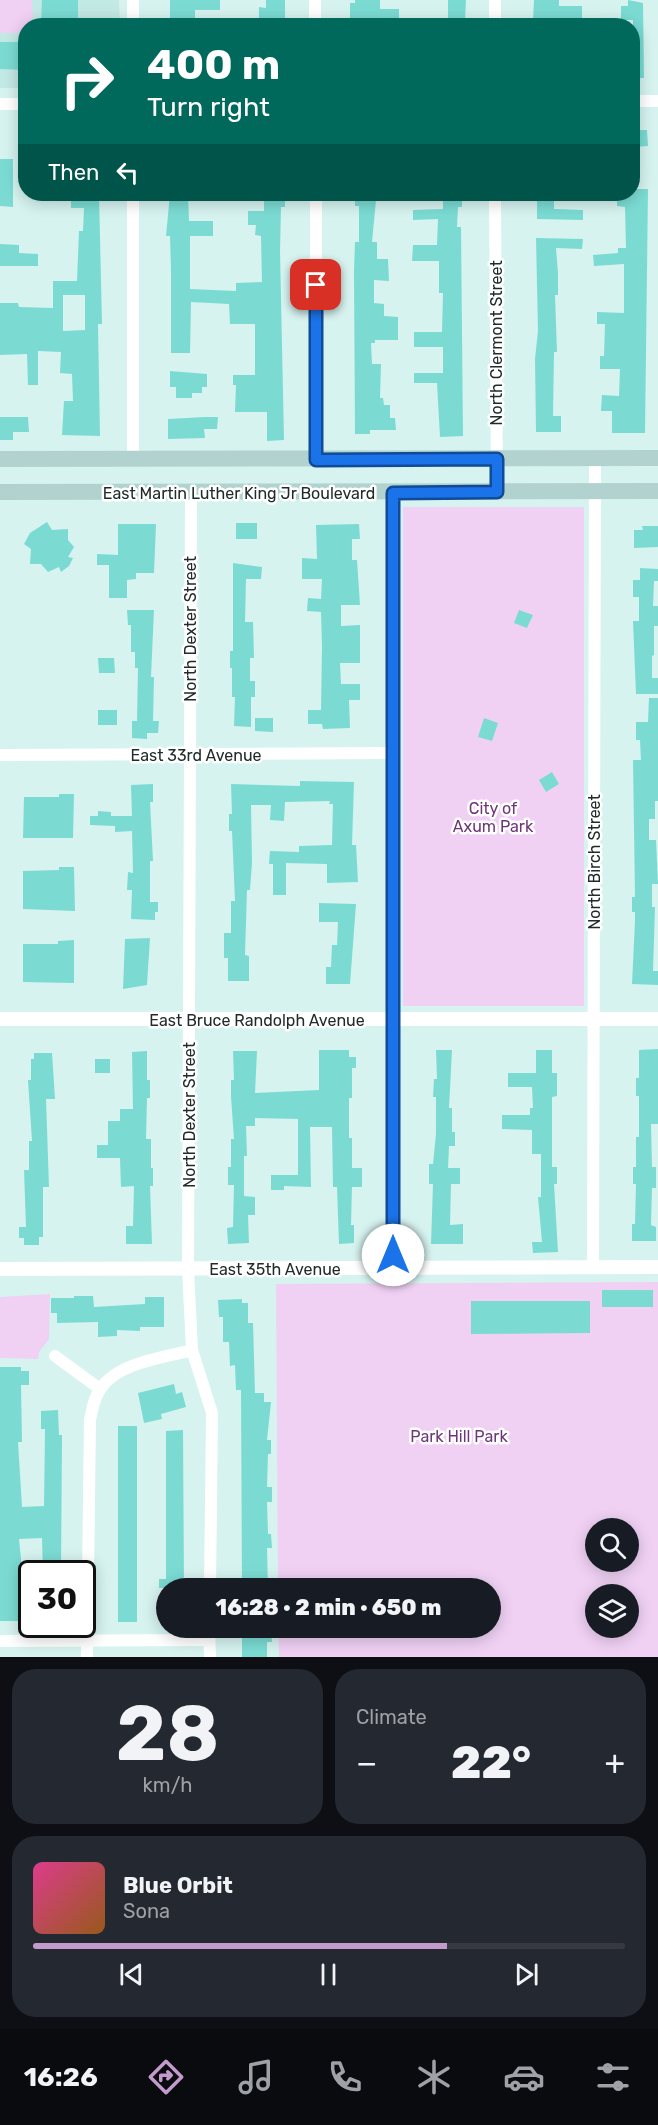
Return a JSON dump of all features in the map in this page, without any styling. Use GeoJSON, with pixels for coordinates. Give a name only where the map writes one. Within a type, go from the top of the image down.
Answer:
{"type":"FeatureCollection","features":[{"type":"Feature","properties":{"kind":"main road","name":"East Martin Luther King Jr Boulevard"},"geometry":{"type":"LineString","coordinates":[[0,459],[133,454],[316,453],[497,459],[658,458]]}},
{"type":"Feature","properties":{"kind":"main road","name":"East Martin Luther King Jr Boulevard"},"geometry":{"type":"LineString","coordinates":[[0,492],[191,494],[658,491]]}},
{"type":"Feature","properties":{"kind":"street"},"geometry":{"type":"LineString","coordinates":[[134,0],[134,18]]}},
{"type":"Feature","properties":{"kind":"street"},"geometry":{"type":"LineString","coordinates":[[315,0],[315,18]]}},
{"type":"Feature","properties":{"kind":"street"},"geometry":{"type":"LineString","coordinates":[[495,0],[495,18]]}},
{"type":"Feature","properties":{"kind":"street"},"geometry":{"type":"LineString","coordinates":[[640,101],[658,101]]}},
{"type":"Feature","properties":{"kind":"street"},"geometry":{"type":"LineString","coordinates":[[0,104],[18,104]]}},
{"type":"Feature","properties":{"kind":"street"},"geometry":{"type":"LineString","coordinates":[[133,201],[133,454]]}},
{"type":"Feature","properties":{"kind":"street"},"geometry":{"type":"LineString","coordinates":[[316,201],[316,453]]}},
{"type":"Feature","properties":{"kind":"street","name":"North Clermont Street"},"geometry":{"type":"LineString","coordinates":[[495,201],[497,492]]}},
{"type":"Feature","properties":{"kind":"street","name":"North Birch Street"},"geometry":{"type":"LineString","coordinates":[[593,1268],[595,458]]}},
{"type":"Feature","properties":{"kind":"street"},"geometry":{"type":"LineString","coordinates":[[393,493],[393,1269]]}},
{"type":"Feature","properties":{"kind":"street","name":"North Dexter Street"},"geometry":{"type":"LineString","coordinates":[[191,494],[188,1270],[192,1350],[212,1413],[210,1578]]}},
{"type":"Feature","properties":{"kind":"street","name":"East 33rd Avenue"},"geometry":{"type":"LineString","coordinates":[[0,755],[392,753]]}},
{"type":"Feature","properties":{"kind":"street","name":"East Bruce Randolph Avenue"},"geometry":{"type":"LineString","coordinates":[[0,1019],[658,1019]]}},
{"type":"Feature","properties":{"kind":"street","name":"East 35th Avenue"},"geometry":{"type":"LineString","coordinates":[[0,1269],[658,1267]]}},
{"type":"Feature","properties":{"kind":"street"},"geometry":{"type":"LineString","coordinates":[[87,1657],[90,1420],[100,1389],[123,1370],[192,1350]]}},
{"type":"Feature","properties":{"kind":"street"},"geometry":{"type":"LineString","coordinates":[[55,1356],[100,1389]]}},
{"type":"Feature","properties":{"kind":"street"},"geometry":{"type":"LineString","coordinates":[[0,1641],[86,1641],[156,1637]]}},
{"type":"Feature","properties":{"kind":"street"},"geometry":{"type":"LineString","coordinates":[[209,1638],[210,1657]]}},
{"type":"Feature","properties":{"kind":"shaded area"},"geometry":{"type":"Polygon","coordinates":[[[0,0],[119,0],[120,18],[18,18],[18,88],[0,88],[0,0]]]}},
{"type":"Feature","properties":{"kind":"green space"},"geometry":{"type":"Polygon","coordinates":[[[0,0],[32,0],[33,18],[18,18],[18,33],[0,33],[0,0]]]}},
{"type":"Feature","properties":{"kind":"green space","name":"City of Axum Park"},"geometry":{"type":"Polygon","coordinates":[[[403,507],[584,507],[584,1006],[403,1006],[403,507]]]}},
{"type":"Feature","properties":{"kind":"green space","name":"Park Hill Park"},"geometry":{"type":"Polygon","coordinates":[[[658,1282],[658,1657],[279,1657],[278,1638],[501,1638],[501,1578],[278,1578],[276,1284],[658,1282]]]}},
{"type":"Feature","properties":{"kind":"green space"},"geometry":{"type":"Polygon","coordinates":[[[50,1294],[49,1339],[39,1352],[38,1359],[0,1358],[0,1297],[50,1294]]]}},
{"type":"Feature","properties":{"kind":"building"},"geometry":{"type":"Polygon","coordinates":[[[42,0],[78,0],[78,18],[41,18],[42,0]]]}},
{"type":"Feature","properties":{"kind":"building"},"geometry":{"type":"Polygon","coordinates":[[[170,0],[220,0],[220,10],[195,10],[195,18],[170,18],[170,0]]]}},
{"type":"Feature","properties":{"kind":"building"},"geometry":{"type":"Polygon","coordinates":[[[266,0],[285,0],[285,18],[259,18],[259,7],[266,8],[266,0]]]}},
{"type":"Feature","properties":{"kind":"building"},"geometry":{"type":"Polygon","coordinates":[[[355,0],[380,0],[380,9],[399,9],[399,18],[350,18],[350,3],[355,3],[355,0]]]}},
{"type":"Feature","properties":{"kind":"building"},"geometry":{"type":"Polygon","coordinates":[[[448,0],[466,0],[465,18],[448,18],[448,0]]]}},
{"type":"Feature","properties":{"kind":"building"},"geometry":{"type":"Polygon","coordinates":[[[534,0],[559,0],[559,6],[582,6],[582,18],[533,18],[534,0]]]}},
{"type":"Feature","properties":{"kind":"building"},"geometry":{"type":"Polygon","coordinates":[[[628,0],[643,3],[644,78],[640,78],[640,18],[621,18],[621,6],[628,6],[628,0]]]}},
{"type":"Feature","properties":{"kind":"building"},"geometry":{"type":"Polygon","coordinates":[[[0,42],[18,42],[18,70],[0,69],[0,42]]]}},
{"type":"Feature","properties":{"kind":"building"},"geometry":{"type":"Polygon","coordinates":[[[640,130],[647,130],[648,146],[640,147],[640,130]]]}},
{"type":"Feature","properties":{"kind":"building"},"geometry":{"type":"Polygon","coordinates":[[[0,159],[13,159],[13,207],[0,206],[0,159]]]}},
{"type":"Feature","properties":{"kind":"building"},"geometry":{"type":"Polygon","coordinates":[[[640,189],[648,189],[645,433],[612,433],[612,411],[601,411],[602,395],[619,396],[620,369],[600,369],[600,356],[604,356],[605,324],[597,324],[597,312],[624,313],[624,264],[594,266],[593,255],[618,253],[618,248],[626,248],[625,207],[617,206],[617,201],[640,201],[640,189]]]}},
{"type":"Feature","properties":{"kind":"building"},"geometry":{"type":"Polygon","coordinates":[[[71,201],[99,201],[102,324],[98,324],[100,436],[62,435],[64,401],[73,401],[72,374],[60,373],[61,352],[38,351],[38,385],[28,385],[27,354],[0,355],[0,303],[18,303],[19,307],[53,308],[53,281],[77,281],[79,231],[83,231],[84,208],[71,208],[71,201]],[[63,295],[63,331],[85,330],[85,295],[63,295]]]}},
{"type":"Feature","properties":{"kind":"building"},"geometry":{"type":"Polygon","coordinates":[[[169,201],[188,201],[189,221],[213,221],[213,236],[190,236],[190,289],[236,291],[236,283],[262,282],[261,236],[255,235],[256,225],[248,225],[248,211],[264,211],[264,201],[285,201],[285,207],[281,207],[280,251],[284,440],[267,441],[267,412],[235,412],[236,385],[233,385],[233,375],[255,375],[255,324],[230,324],[229,304],[191,302],[190,353],[171,353],[170,236],[166,236],[169,201]]]}},
{"type":"Feature","properties":{"kind":"building"},"geometry":{"type":"Polygon","coordinates":[[[355,201],[376,201],[372,242],[377,242],[377,259],[388,259],[389,281],[374,280],[374,303],[384,304],[384,316],[398,317],[398,340],[375,340],[375,343],[371,343],[372,364],[381,364],[380,398],[383,398],[384,405],[390,405],[390,418],[395,418],[396,430],[370,430],[370,434],[355,434],[354,271],[355,242],[359,242],[359,206],[355,206],[355,201]]]}},
{"type":"Feature","properties":{"kind":"building"},"geometry":{"type":"Polygon","coordinates":[[[443,201],[462,201],[462,207],[458,207],[457,227],[461,227],[463,436],[440,437],[437,383],[414,383],[414,373],[443,373],[443,347],[414,347],[414,332],[442,332],[443,293],[439,293],[439,261],[412,261],[413,245],[437,245],[438,219],[413,220],[413,210],[443,209],[443,201]]]}},
{"type":"Feature","properties":{"kind":"building"},"geometry":{"type":"Polygon","coordinates":[[[537,201],[554,201],[554,209],[583,210],[583,220],[537,219],[537,201]]]}},
{"type":"Feature","properties":{"kind":"building"},"geometry":{"type":"Polygon","coordinates":[[[536,238],[583,239],[582,249],[556,248],[557,352],[554,352],[553,416],[561,416],[561,432],[536,432],[535,359],[538,331],[536,238]]]}},
{"type":"Feature","properties":{"kind":"building"},"geometry":{"type":"Polygon","coordinates":[[[0,244],[19,245],[19,253],[38,254],[38,266],[0,266],[0,244]]]}},
{"type":"Feature","properties":{"kind":"building"},"geometry":{"type":"Polygon","coordinates":[[[170,371],[207,374],[207,387],[202,387],[202,393],[192,393],[192,398],[176,398],[176,387],[170,387],[170,371]]]}},
{"type":"Feature","properties":{"kind":"building"},"geometry":{"type":"Polygon","coordinates":[[[0,417],[28,417],[29,432],[13,432],[13,440],[0,440],[0,417]]]}},
{"type":"Feature","properties":{"kind":"building"},"geometry":{"type":"Polygon","coordinates":[[[218,417],[217,429],[204,429],[205,438],[168,439],[168,419],[218,417]]]}},
{"type":"Feature","properties":{"kind":"building"},"geometry":{"type":"Polygon","coordinates":[[[47,522],[52,530],[68,529],[68,540],[74,547],[68,557],[73,558],[69,566],[61,572],[59,567],[48,572],[41,564],[30,564],[31,549],[24,544],[30,533],[47,522]]]}},
{"type":"Feature","properties":{"kind":"building"},"geometry":{"type":"Polygon","coordinates":[[[236,523],[257,523],[257,539],[236,539],[236,523]]]}},
{"type":"Feature","properties":{"kind":"building"},"geometry":{"type":"Polygon","coordinates":[[[118,524],[156,524],[154,573],[136,573],[136,579],[127,580],[127,598],[109,598],[109,565],[97,565],[97,554],[118,555],[118,524]]]}},
{"type":"Feature","properties":{"kind":"building"},"geometry":{"type":"Polygon","coordinates":[[[359,524],[360,539],[352,539],[352,560],[357,560],[360,605],[341,605],[341,626],[360,625],[360,663],[340,663],[341,684],[360,684],[360,700],[349,700],[350,728],[323,729],[322,724],[308,724],[308,710],[321,710],[322,647],[321,612],[307,611],[308,598],[321,599],[322,579],[302,579],[302,558],[317,559],[316,525],[359,524]]]}},
{"type":"Feature","properties":{"kind":"building"},"geometry":{"type":"Polygon","coordinates":[[[642,526],[658,526],[658,547],[634,548],[634,530],[643,530],[642,526]]]}},
{"type":"Feature","properties":{"kind":"building"},"geometry":{"type":"Polygon","coordinates":[[[233,563],[262,567],[261,579],[246,579],[245,622],[253,622],[254,658],[250,658],[250,681],[255,681],[255,697],[251,697],[251,727],[234,726],[235,697],[232,697],[232,668],[230,668],[230,651],[233,651],[233,563]]]}},
{"type":"Feature","properties":{"kind":"building"},"geometry":{"type":"Polygon","coordinates":[[[640,568],[658,569],[658,581],[654,581],[653,606],[658,606],[658,626],[654,626],[652,678],[658,678],[658,694],[636,694],[633,621],[639,621],[639,597],[633,597],[633,580],[640,580],[640,568]]]}},
{"type":"Feature","properties":{"kind":"building"},"geometry":{"type":"Polygon","coordinates":[[[127,610],[154,610],[151,677],[154,677],[153,721],[159,721],[158,733],[147,733],[147,739],[132,738],[132,721],[137,721],[138,668],[135,668],[135,652],[131,652],[131,625],[128,625],[127,610]]]}},
{"type":"Feature","properties":{"kind":"building"},"geometry":{"type":"Polygon","coordinates":[[[519,610],[533,615],[527,628],[514,623],[519,610]]]}},
{"type":"Feature","properties":{"kind":"building"},"geometry":{"type":"Polygon","coordinates":[[[98,658],[114,658],[115,673],[99,673],[98,658]]]}},
{"type":"Feature","properties":{"kind":"building"},"geometry":{"type":"Polygon","coordinates":[[[649,698],[658,698],[658,801],[655,801],[655,819],[649,819],[649,840],[656,840],[658,884],[652,884],[652,907],[655,907],[653,971],[658,971],[658,985],[632,984],[635,921],[635,912],[632,912],[632,897],[635,897],[633,760],[641,760],[640,740],[636,740],[636,722],[648,722],[649,698]]]}},
{"type":"Feature","properties":{"kind":"building"},"geometry":{"type":"Polygon","coordinates":[[[98,710],[117,710],[117,725],[98,725],[98,710]]]}},
{"type":"Feature","properties":{"kind":"building"},"geometry":{"type":"Polygon","coordinates":[[[255,718],[273,718],[273,732],[255,731],[255,718]]]}},
{"type":"Feature","properties":{"kind":"building"},"geometry":{"type":"Polygon","coordinates":[[[484,718],[498,723],[492,741],[478,737],[484,718]]]}},
{"type":"Feature","properties":{"kind":"building"},"geometry":{"type":"Polygon","coordinates":[[[552,772],[559,784],[546,792],[539,780],[552,772]]]}},
{"type":"Feature","properties":{"kind":"building"},"geometry":{"type":"Polygon","coordinates":[[[300,781],[354,782],[352,845],[356,845],[358,882],[327,883],[327,864],[286,863],[286,895],[273,895],[273,864],[269,864],[270,851],[299,852],[299,846],[332,845],[333,804],[329,804],[330,801],[285,802],[284,821],[270,820],[271,805],[251,805],[252,863],[250,890],[247,890],[245,955],[249,956],[249,981],[228,981],[228,958],[224,958],[224,933],[231,933],[231,901],[235,901],[232,831],[229,831],[229,814],[232,814],[231,784],[300,786],[300,781]]]}},
{"type":"Feature","properties":{"kind":"building"},"geometry":{"type":"Polygon","coordinates":[[[153,784],[153,802],[150,802],[153,861],[150,861],[150,902],[158,902],[158,912],[155,912],[155,920],[131,919],[132,890],[127,890],[128,872],[133,873],[132,831],[115,832],[115,826],[90,825],[90,816],[98,816],[98,811],[111,812],[111,816],[132,816],[131,785],[153,784]]]}},
{"type":"Feature","properties":{"kind":"building"},"geometry":{"type":"Polygon","coordinates":[[[59,794],[74,794],[73,838],[23,838],[24,797],[59,797],[59,794]]]}},
{"type":"Feature","properties":{"kind":"building"},"geometry":{"type":"Polygon","coordinates":[[[59,867],[74,867],[75,911],[23,909],[23,871],[59,870],[59,867]]]}},
{"type":"Feature","properties":{"kind":"building"},"geometry":{"type":"Polygon","coordinates":[[[319,903],[356,904],[350,984],[326,984],[326,967],[331,967],[332,945],[337,945],[338,922],[319,922],[319,903]]]}},
{"type":"Feature","properties":{"kind":"building"},"geometry":{"type":"Polygon","coordinates":[[[150,938],[147,985],[123,989],[125,939],[150,938]]]}},
{"type":"Feature","properties":{"kind":"building"},"geometry":{"type":"Polygon","coordinates":[[[74,940],[74,983],[23,982],[23,944],[58,944],[58,941],[74,940]]]}},
{"type":"Feature","properties":{"kind":"building"},"geometry":{"type":"Polygon","coordinates":[[[658,1049],[658,1124],[651,1124],[652,1167],[656,1167],[656,1188],[652,1188],[651,1225],[656,1227],[656,1241],[632,1241],[632,1224],[635,1224],[636,1184],[633,1184],[633,1167],[636,1167],[636,1137],[639,1137],[639,1096],[636,1096],[636,1078],[639,1078],[639,1050],[658,1049]]]}},
{"type":"Feature","properties":{"kind":"building"},"geometry":{"type":"Polygon","coordinates":[[[319,1050],[349,1050],[349,1057],[356,1057],[356,1068],[352,1068],[352,1098],[349,1098],[349,1138],[352,1138],[352,1168],[362,1168],[362,1187],[352,1187],[351,1225],[354,1225],[354,1243],[339,1244],[337,1187],[333,1187],[332,1127],[310,1127],[311,1187],[284,1186],[284,1190],[271,1190],[271,1175],[298,1175],[298,1119],[255,1118],[255,1126],[246,1126],[247,1156],[244,1156],[244,1196],[255,1197],[255,1215],[248,1215],[249,1243],[228,1244],[227,1228],[233,1227],[234,1185],[228,1185],[228,1167],[231,1167],[231,1139],[234,1139],[231,1097],[231,1080],[234,1080],[233,1051],[257,1051],[255,1093],[319,1090],[319,1050]]]}},
{"type":"Feature","properties":{"kind":"building"},"geometry":{"type":"Polygon","coordinates":[[[436,1050],[452,1050],[449,1108],[452,1108],[452,1132],[455,1132],[455,1146],[449,1146],[448,1168],[460,1168],[460,1184],[451,1184],[450,1225],[463,1224],[463,1244],[431,1244],[433,1184],[429,1184],[429,1164],[433,1164],[436,1134],[436,1097],[433,1097],[434,1079],[437,1079],[436,1050]]]}},
{"type":"Feature","properties":{"kind":"building"},"geometry":{"type":"Polygon","coordinates":[[[536,1050],[552,1050],[552,1073],[557,1073],[557,1096],[552,1097],[552,1167],[557,1167],[557,1184],[554,1184],[558,1252],[533,1253],[532,1242],[542,1242],[538,1197],[541,1197],[541,1154],[532,1154],[532,1130],[502,1129],[502,1115],[530,1115],[530,1108],[533,1108],[532,1087],[508,1087],[508,1073],[536,1073],[536,1050]]]}},
{"type":"Feature","properties":{"kind":"building"},"geometry":{"type":"Polygon","coordinates":[[[147,1051],[147,1080],[150,1080],[150,1098],[147,1098],[146,1139],[151,1139],[151,1168],[153,1168],[153,1186],[150,1186],[152,1244],[126,1244],[126,1226],[133,1226],[134,1186],[121,1187],[120,1158],[97,1158],[97,1145],[108,1145],[108,1121],[120,1121],[120,1109],[133,1109],[132,1052],[147,1051]]]}},
{"type":"Feature","properties":{"kind":"building"},"geometry":{"type":"Polygon","coordinates":[[[34,1053],[52,1053],[55,1099],[46,1099],[49,1187],[43,1187],[43,1237],[39,1237],[39,1245],[24,1245],[24,1238],[19,1238],[19,1227],[26,1227],[24,1170],[29,1170],[29,1141],[32,1141],[28,1080],[31,1080],[31,1059],[34,1059],[34,1053]]]}},
{"type":"Feature","properties":{"kind":"building"},"geometry":{"type":"Polygon","coordinates":[[[95,1059],[110,1059],[110,1073],[95,1073],[95,1059]]]}},
{"type":"Feature","properties":{"kind":"building"},"geometry":{"type":"Polygon","coordinates":[[[602,1290],[653,1290],[653,1307],[602,1307],[602,1290]]]}},
{"type":"Feature","properties":{"kind":"building"},"geometry":{"type":"Polygon","coordinates":[[[74,1296],[93,1296],[94,1307],[145,1304],[145,1297],[164,1297],[164,1327],[140,1327],[140,1331],[117,1330],[117,1336],[98,1337],[98,1322],[57,1323],[57,1313],[51,1313],[51,1298],[74,1298],[74,1296]]]}},
{"type":"Feature","properties":{"kind":"building"},"geometry":{"type":"Polygon","coordinates":[[[242,1299],[242,1303],[248,1303],[248,1323],[253,1323],[255,1393],[264,1393],[264,1402],[271,1402],[267,1440],[271,1440],[271,1454],[268,1454],[267,1487],[272,1487],[272,1502],[267,1502],[268,1534],[271,1534],[272,1548],[267,1548],[268,1578],[242,1578],[241,1390],[236,1390],[235,1365],[230,1366],[229,1342],[223,1342],[223,1317],[219,1317],[218,1300],[242,1299]]]}},
{"type":"Feature","properties":{"kind":"building"},"geometry":{"type":"Polygon","coordinates":[[[471,1301],[590,1301],[590,1333],[471,1334],[471,1301]]]}},
{"type":"Feature","properties":{"kind":"building"},"geometry":{"type":"Polygon","coordinates":[[[0,1367],[21,1367],[21,1371],[29,1371],[29,1385],[21,1385],[22,1442],[18,1442],[22,1507],[44,1506],[45,1429],[41,1429],[41,1411],[58,1410],[59,1435],[62,1435],[61,1560],[43,1560],[42,1538],[19,1539],[21,1560],[18,1560],[18,1621],[0,1621],[0,1367]]]}},
{"type":"Feature","properties":{"kind":"building"},"geometry":{"type":"Polygon","coordinates":[[[174,1384],[176,1394],[182,1392],[186,1407],[161,1414],[162,1419],[144,1423],[138,1393],[174,1384]]]}},
{"type":"Feature","properties":{"kind":"building"},"geometry":{"type":"Polygon","coordinates":[[[118,1426],[137,1426],[137,1622],[118,1622],[118,1426]]]}},
{"type":"Feature","properties":{"kind":"building"},"geometry":{"type":"Polygon","coordinates":[[[183,1430],[184,1578],[166,1578],[166,1431],[183,1430]]]}},
{"type":"Feature","properties":{"kind":"building"},"geometry":{"type":"Polygon","coordinates":[[[242,1638],[272,1638],[272,1642],[267,1642],[267,1657],[242,1657],[242,1638]]]}},
{"type":"Feature","properties":{"kind":"route"},"geometry":{"type":"LineString","coordinates":[[316,285],[316,460],[497,459],[497,492],[393,493],[393,1255]]}}]}
